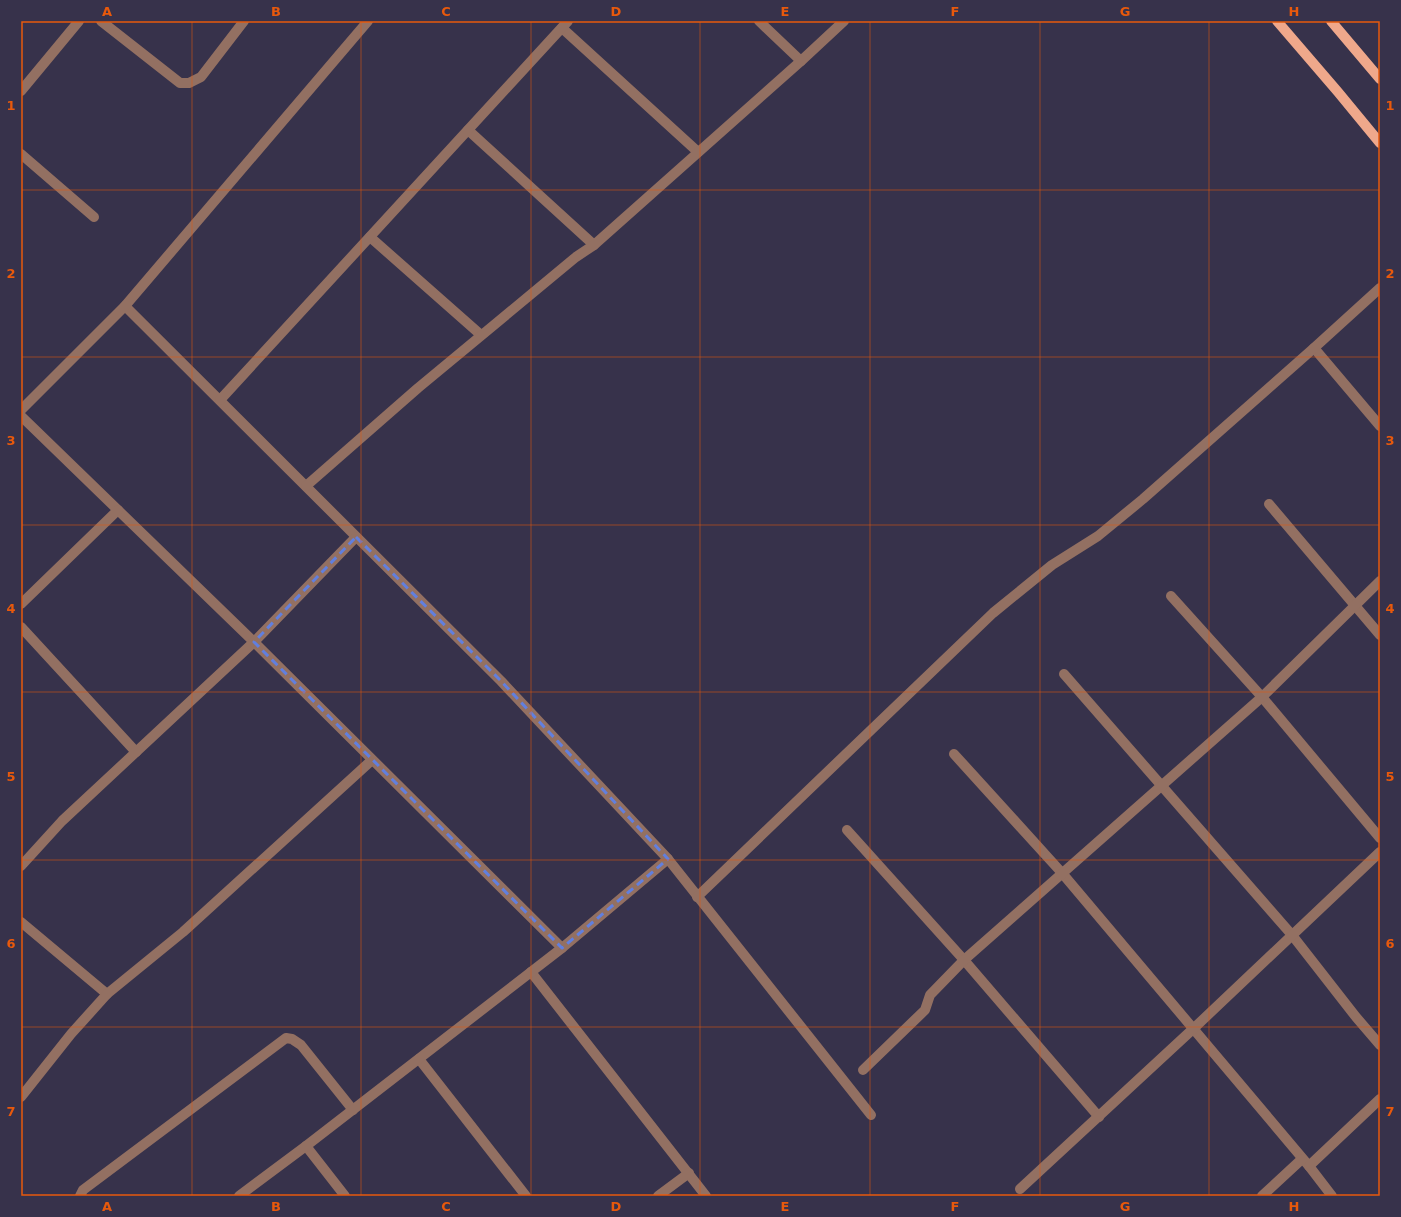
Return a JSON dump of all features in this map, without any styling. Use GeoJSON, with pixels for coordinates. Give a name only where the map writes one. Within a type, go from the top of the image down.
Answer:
{"type":"FeatureCollection","features":[{"type":"Feature","properties":{"kind":"main road"},"geometry":{"type":"LineString","coordinates":[[1277,21],[1380,143]]}},
{"type":"Feature","properties":{"kind":"main road"},"geometry":{"type":"LineString","coordinates":[[1331,21],[1380,79]]}},
{"type":"Feature","properties":{"kind":"street"},"geometry":{"type":"LineString","coordinates":[[21,91],[79,21]]}},
{"type":"Feature","properties":{"kind":"street"},"geometry":{"type":"LineString","coordinates":[[101,21],[180,83],[188,83],[201,77],[244,21]]}},
{"type":"Feature","properties":{"kind":"street"},"geometry":{"type":"LineString","coordinates":[[21,410],[125,306],[368,21]]}},
{"type":"Feature","properties":{"kind":"street"},"geometry":{"type":"LineString","coordinates":[[759,21],[801,61]]}},
{"type":"Feature","properties":{"kind":"street"},"geometry":{"type":"LineString","coordinates":[[306,486],[481,335],[576,257],[594,245],[844,21]]}},
{"type":"Feature","properties":{"kind":"street"},"geometry":{"type":"LineString","coordinates":[[220,400],[565,25],[698,152]]}},
{"type":"Feature","properties":{"kind":"street"},"geometry":{"type":"LineString","coordinates":[[468,130],[594,245]]}},
{"type":"Feature","properties":{"kind":"street"},"geometry":{"type":"LineString","coordinates":[[21,154],[94,217]]}},
{"type":"Feature","properties":{"kind":"street"},"geometry":{"type":"LineString","coordinates":[[370,237],[481,335]]}},
{"type":"Feature","properties":{"kind":"street"},"geometry":{"type":"LineString","coordinates":[[697,897],[993,613],[1052,564],[1098,536],[1120,518],[1314,348],[1380,288]]}},
{"type":"Feature","properties":{"kind":"street"},"geometry":{"type":"LineString","coordinates":[[125,306],[501,681],[668,859],[871,1115]]}},
{"type":"Feature","properties":{"kind":"street"},"geometry":{"type":"LineString","coordinates":[[1314,348],[1380,426]]}},
{"type":"Feature","properties":{"kind":"street"},"geometry":{"type":"LineString","coordinates":[[21,416],[254,642],[562,948]]}},
{"type":"Feature","properties":{"kind":"street"},"geometry":{"type":"LineString","coordinates":[[1269,504],[1380,635]]}},
{"type":"Feature","properties":{"kind":"street"},"geometry":{"type":"LineString","coordinates":[[21,604],[118,510]]}},
{"type":"Feature","properties":{"kind":"street"},"geometry":{"type":"LineString","coordinates":[[21,866],[62,821],[254,642],[356,537]]}},
{"type":"Feature","properties":{"kind":"street"},"geometry":{"type":"LineString","coordinates":[[863,1070],[925,1010],[930,995],[964,960],[1262,696],[1380,581]]}},
{"type":"Feature","properties":{"kind":"street"},"geometry":{"type":"LineString","coordinates":[[1171,596],[1262,696],[1380,838]]}},
{"type":"Feature","properties":{"kind":"street"},"geometry":{"type":"LineString","coordinates":[[21,627],[136,752]]}},
{"type":"Feature","properties":{"kind":"street"},"geometry":{"type":"LineString","coordinates":[[1064,674],[1292,935],[1356,1017],[1380,1045]]}},
{"type":"Feature","properties":{"kind":"street"},"geometry":{"type":"LineString","coordinates":[[954,754],[1062,873],[1194,1029],[1332,1196]]}},
{"type":"Feature","properties":{"kind":"street"},"geometry":{"type":"LineString","coordinates":[[21,1097],[71,1034],[107,994],[183,932],[372,760]]}},
{"type":"Feature","properties":{"kind":"street"},"geometry":{"type":"LineString","coordinates":[[847,830],[964,960],[1099,1117]]}},
{"type":"Feature","properties":{"kind":"street"},"geometry":{"type":"LineString","coordinates":[[1020,1189],[1194,1029],[1380,852]]}},
{"type":"Feature","properties":{"kind":"street"},"geometry":{"type":"LineString","coordinates":[[239,1196],[353,1110],[562,948],[668,859]]}},
{"type":"Feature","properties":{"kind":"street"},"geometry":{"type":"LineString","coordinates":[[21,922],[107,994]]}},
{"type":"Feature","properties":{"kind":"street"},"geometry":{"type":"LineString","coordinates":[[531,972],[706,1196]]}},
{"type":"Feature","properties":{"kind":"street"},"geometry":{"type":"LineString","coordinates":[[80,1196],[83,1190],[286,1038],[292,1038],[301,1045],[353,1110]]}},
{"type":"Feature","properties":{"kind":"street"},"geometry":{"type":"LineString","coordinates":[[419,1059],[526,1196]]}},
{"type":"Feature","properties":{"kind":"street"},"geometry":{"type":"LineString","coordinates":[[1262,1196],[1305,1163],[1380,1098]]}},
{"type":"Feature","properties":{"kind":"street"},"geometry":{"type":"LineString","coordinates":[[306,1146],[345,1196]]}},
{"type":"Feature","properties":{"kind":"street"},"geometry":{"type":"LineString","coordinates":[[658,1196],[688,1173]]}},
{"type":"Feature","properties":{"kind":"highlighted area"},"geometry":{"type":"Polygon","coordinates":[[[356,537],[501,681],[668,859],[562,948],[254,642],[356,537]]]}}]}
